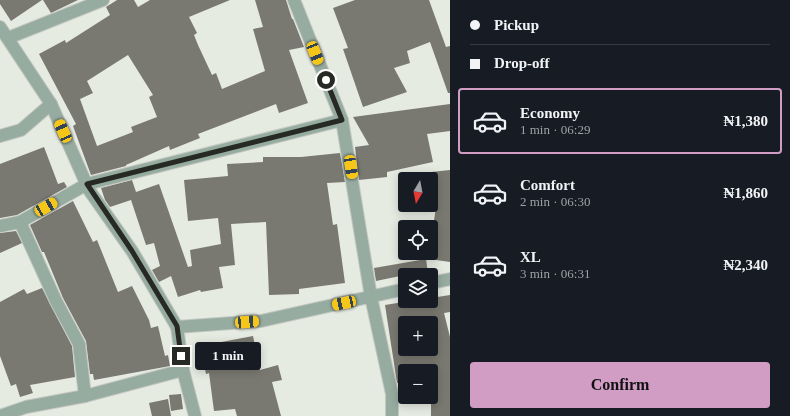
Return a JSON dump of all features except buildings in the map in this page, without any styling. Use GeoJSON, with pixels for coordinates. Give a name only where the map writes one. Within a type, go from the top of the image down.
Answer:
{"type":"FeatureCollection","features":[{"type":"Feature","properties":{"kind":"street"},"geometry":{"type":"LineString","coordinates":[[8,38],[103,0]]}},
{"type":"Feature","properties":{"kind":"street"},"geometry":{"type":"LineString","coordinates":[[294,0],[342,120],[371,298],[392,394],[392,416]]}},
{"type":"Feature","properties":{"kind":"street"},"geometry":{"type":"LineString","coordinates":[[0,27],[51,104],[87,184],[132,251],[177,326],[183,370],[195,416]]}},
{"type":"Feature","properties":{"kind":"street"},"geometry":{"type":"LineString","coordinates":[[0,136],[21,130],[51,104]]}},
{"type":"Feature","properties":{"kind":"street"},"geometry":{"type":"LineString","coordinates":[[0,226],[20,222],[87,184],[342,120]]}},
{"type":"Feature","properties":{"kind":"street"},"geometry":{"type":"LineString","coordinates":[[20,222],[56,301],[79,344],[85,396]]}},
{"type":"Feature","properties":{"kind":"street"},"geometry":{"type":"LineString","coordinates":[[438,282],[450,279]]}},
{"type":"Feature","properties":{"kind":"street"},"geometry":{"type":"LineString","coordinates":[[177,326],[261,321],[398,291]]}},
{"type":"Feature","properties":{"kind":"street"},"geometry":{"type":"LineString","coordinates":[[0,416],[26,407],[85,396],[183,370]]}},
{"type":"Feature","properties":{"kind":"route"},"geometry":{"type":"LineString","coordinates":[[181,356],[177,326],[132,251],[89,190],[87,184],[342,120],[326,80]]}}]}
